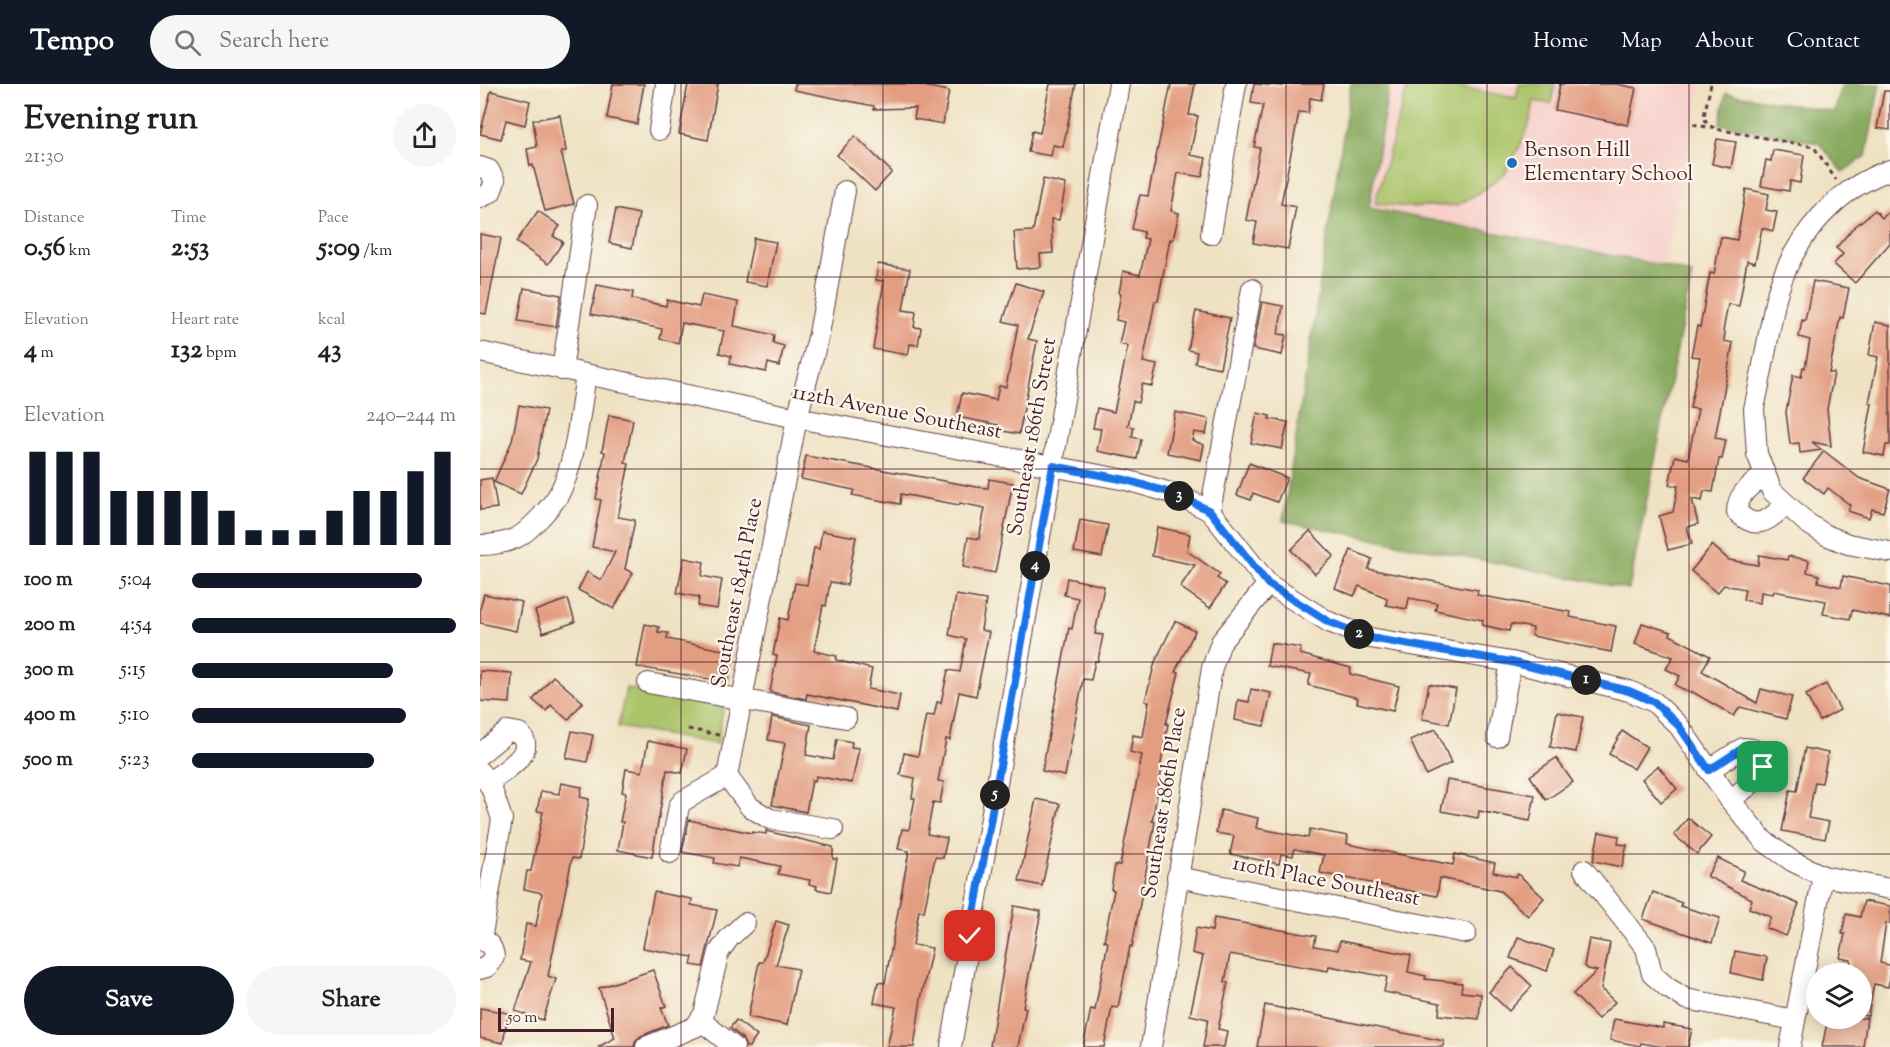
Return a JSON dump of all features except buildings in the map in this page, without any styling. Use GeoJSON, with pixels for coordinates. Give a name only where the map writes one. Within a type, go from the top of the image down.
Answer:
{"type":"FeatureCollection","features":[{"type":"Feature","properties":{"kind":"street"},"geometry":{"type":"LineString","coordinates":[[659,130],[666,84]]}},
{"type":"Feature","properties":{"kind":"street","name":"Southeast 186th Street"},"geometry":{"type":"LineString","coordinates":[[951,1047],[1119,84]]}},
{"type":"Feature","properties":{"kind":"street"},"geometry":{"type":"LineString","coordinates":[[1211,234],[1236,84]]}},
{"type":"Feature","properties":{"kind":"street"},"geometry":{"type":"LineString","coordinates":[[480,167],[489,170],[495,181],[491,192],[480,198]]}},
{"type":"Feature","properties":{"kind":"street"},"geometry":{"type":"LineString","coordinates":[[1890,170],[1877,175],[1841,197],[1809,230],[1794,255],[1777,292],[1755,410],[1757,454],[1768,482],[1786,506],[1826,535],[1848,544],[1890,552]]}},
{"type":"Feature","properties":{"kind":"street","name":"Southeast 184th Place"},"geometry":{"type":"LineString","coordinates":[[727,776],[797,418],[819,334],[845,191]]}},
{"type":"Feature","properties":{"kind":"street"},"geometry":{"type":"LineString","coordinates":[[562,370],[587,205]]}},
{"type":"Feature","properties":{"kind":"street"},"geometry":{"type":"LineString","coordinates":[[1210,511],[1252,289]]}},
{"type":"Feature","properties":{"kind":"street","name":"112th Avenue Southeast"},"geometry":{"type":"LineString","coordinates":[[480,352],[797,418],[1126,480],[1178,495],[1210,511],[1268,584],[1329,622],[1370,638],[1511,662],[1629,691],[1654,702],[1679,726],[1730,800],[1764,841],[1792,861],[1823,876],[1890,889]]}},
{"type":"Feature","properties":{"kind":"street"},"geometry":{"type":"LineString","coordinates":[[480,545],[492,545],[517,538],[537,520],[560,492],[570,464],[586,375]]}},
{"type":"Feature","properties":{"kind":"street"},"geometry":{"type":"LineString","coordinates":[[1768,482],[1740,495],[1737,512],[1743,518],[1759,523],[1767,521],[1786,506]]}},
{"type":"Feature","properties":{"kind":"street","name":"Southeast 186th Place"},"geometry":{"type":"LineString","coordinates":[[1150,1047],[1212,668],[1221,642],[1268,584]]}},
{"type":"Feature","properties":{"kind":"street"},"geometry":{"type":"LineString","coordinates":[[1497,737],[1511,662]]}},
{"type":"Feature","properties":{"kind":"street"},"geometry":{"type":"LineString","coordinates":[[648,683],[846,718]]}},
{"type":"Feature","properties":{"kind":"street"},"geometry":{"type":"LineString","coordinates":[[480,754],[508,731],[519,733],[526,741],[525,752],[521,757],[484,778],[502,819],[481,940],[491,946],[494,957],[488,967],[480,969]]}},
{"type":"Feature","properties":{"kind":"street"},"geometry":{"type":"LineString","coordinates":[[1709,770],[1743,748],[1755,750],[1760,754],[1763,760],[1761,773],[1730,800]]}},
{"type":"Feature","properties":{"kind":"street"},"geometry":{"type":"LineString","coordinates":[[670,853],[679,807],[683,801],[727,776],[750,807],[771,819],[833,829]]}},
{"type":"Feature","properties":{"kind":"street"},"geometry":{"type":"LineString","coordinates":[[1584,870],[1646,948],[1652,974],[1668,988],[1686,999],[1795,1020]]}},
{"type":"Feature","properties":{"kind":"street"},"geometry":{"type":"LineString","coordinates":[[1790,1047],[1823,876]]}},
{"type":"Feature","properties":{"kind":"street","name":"110th Place Southeast"},"geometry":{"type":"LineString","coordinates":[[1177,877],[1466,933]]}},
{"type":"Feature","properties":{"kind":"street"},"geometry":{"type":"LineString","coordinates":[[646,1047],[695,1027],[704,1014],[719,952],[729,938],[745,923]]}},
{"type":"Feature","properties":{"kind":"street"},"geometry":{"type":"LineString","coordinates":[[700,1020],[734,1047]]}},
{"type":"Feature","properties":{"kind":"path"},"geometry":{"type":"LineString","coordinates":[[1711,84],[1704,116],[1707,124],[1716,129]]}},
{"type":"Feature","properties":{"kind":"path"},"geometry":{"type":"LineString","coordinates":[[1693,124],[1814,147],[1841,197]]}},
{"type":"Feature","properties":{"kind":"path"},"geometry":{"type":"LineString","coordinates":[[688,729],[735,737]]}},
{"type":"Feature","properties":{"kind":"shaded area","name":"Benson Hill Elementary School"},"geometry":{"type":"Polygon","coordinates":[[[1355,84],[1701,84],[1665,266],[1332,201],[1355,84]]]}},
{"type":"Feature","properties":{"kind":"green space"},"geometry":{"type":"Polygon","coordinates":[[[1351,84],[1389,84],[1369,208],[1665,266],[1692,274],[1629,589],[1283,521],[1351,84]]]}},
{"type":"Feature","properties":{"kind":"green space"},"geometry":{"type":"Polygon","coordinates":[[[1411,84],[1444,84],[1516,98],[1519,84],[1555,84],[1551,104],[1534,101],[1530,121],[1520,146],[1505,173],[1482,191],[1458,205],[1405,207],[1375,203],[1407,88],[1411,84]]]}},
{"type":"Feature","properties":{"kind":"green space"},"geometry":{"type":"Polygon","coordinates":[[[1842,84],[1880,84],[1866,156],[1843,172],[1819,143],[1720,124],[1726,93],[1835,112],[1842,84]]]}},
{"type":"Feature","properties":{"kind":"green space"},"geometry":{"type":"Polygon","coordinates":[[[626,688],[724,705],[717,744],[618,727],[626,688]]]}},
{"type":"Feature","properties":{"kind":"place","name":"Benson Hill Elementary School"},"geometry":{"type":"Point","coordinates":[1512,163]}},
{"type":"Feature","properties":{"kind":"route"},"geometry":{"type":"LineString","coordinates":[[970,936],[1053,466],[1126,480],[1178,495],[1210,511],[1268,584],[1329,622],[1370,638],[1511,662],[1629,691],[1654,702],[1679,726],[1709,770],[1743,748],[1750,748],[1760,754],[1763,767]]}}]}
